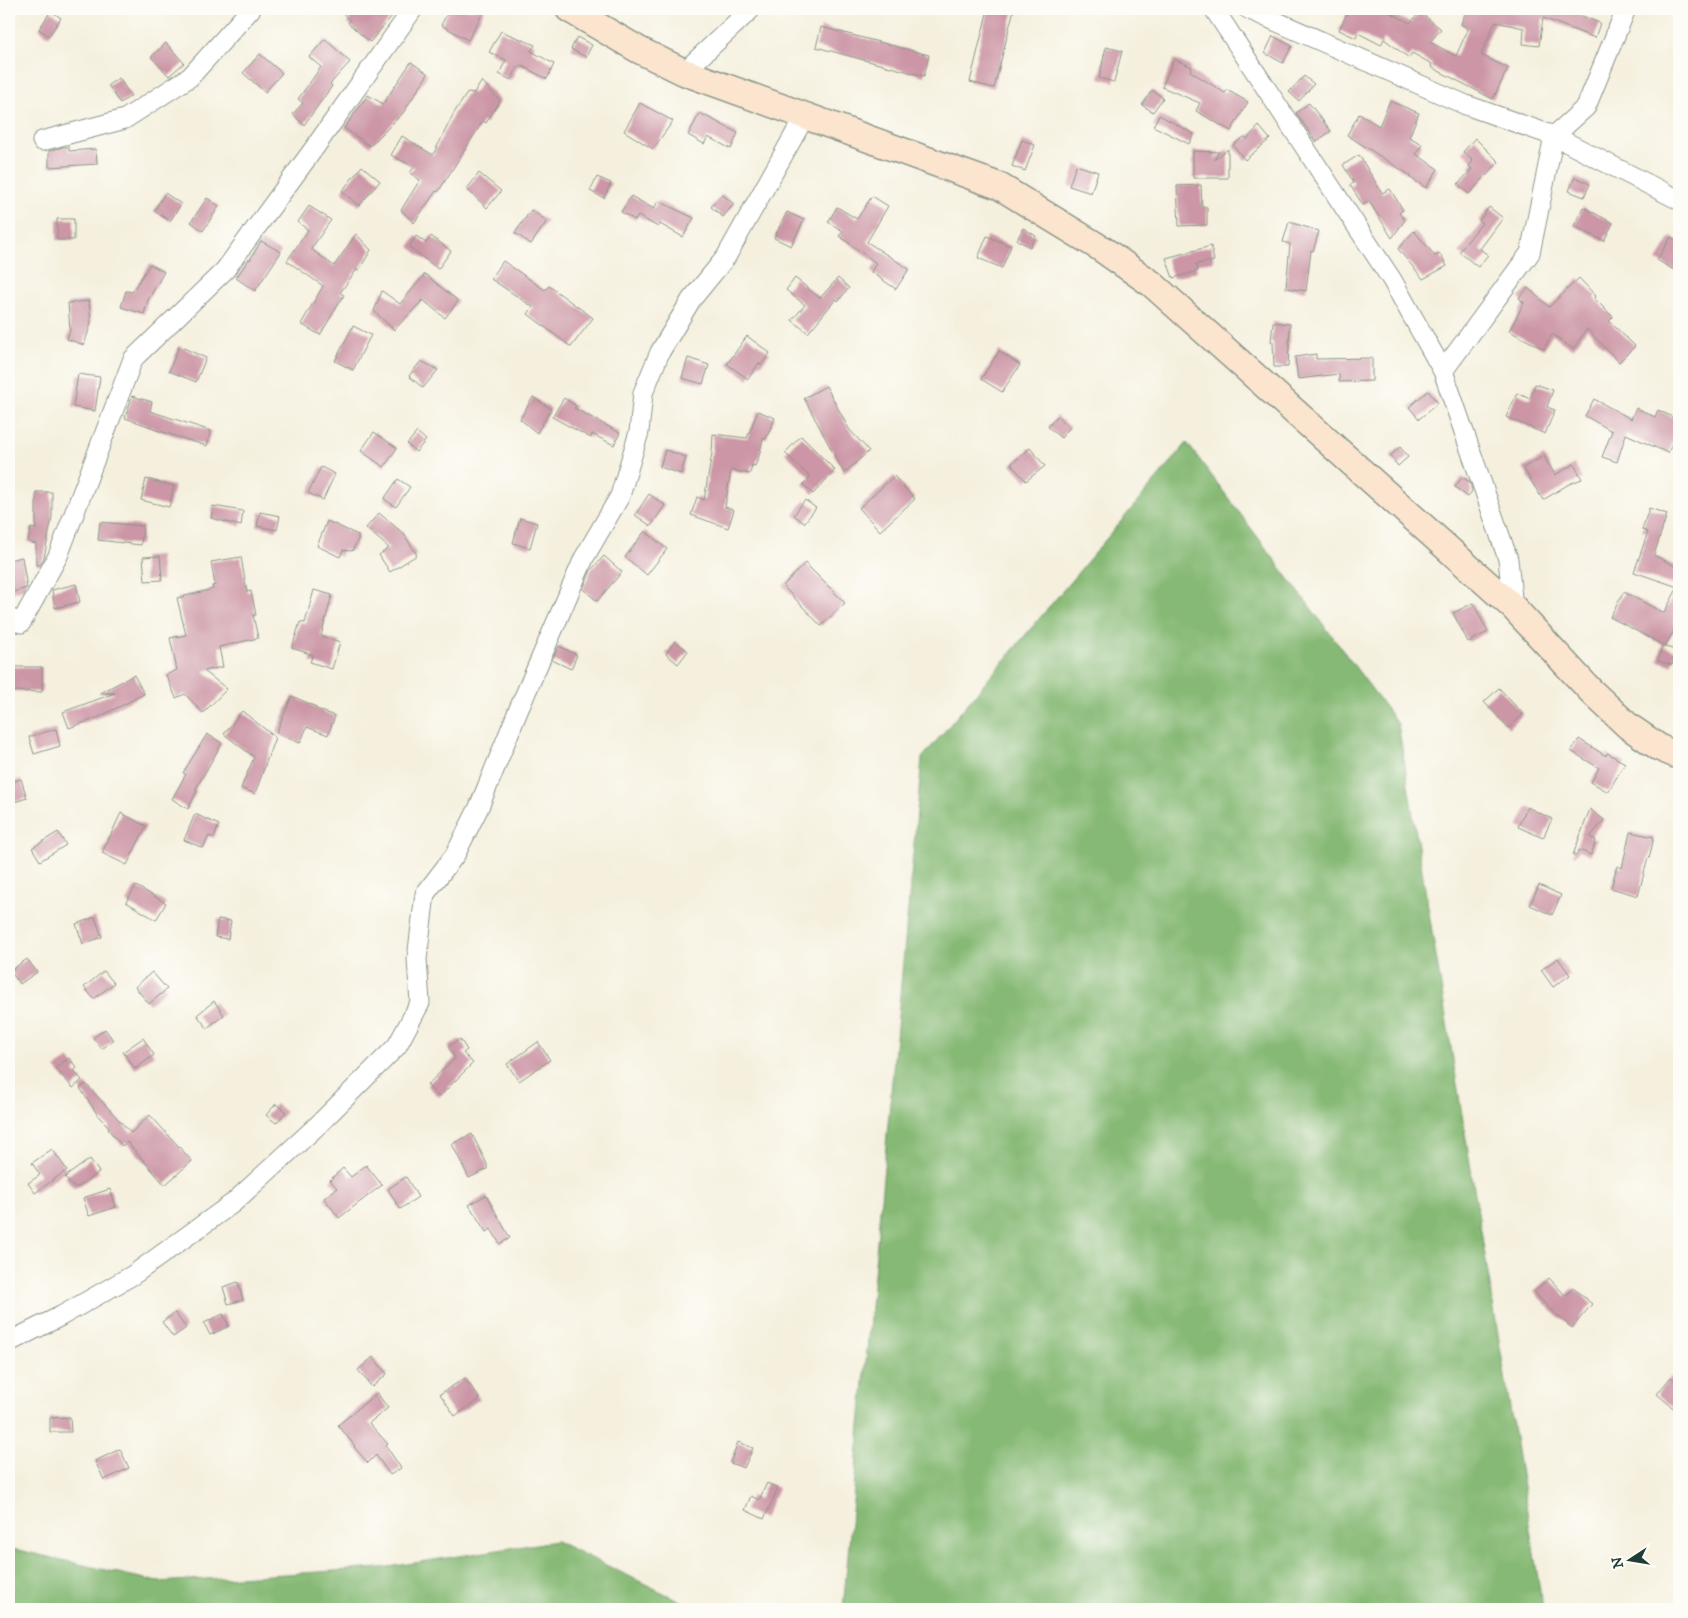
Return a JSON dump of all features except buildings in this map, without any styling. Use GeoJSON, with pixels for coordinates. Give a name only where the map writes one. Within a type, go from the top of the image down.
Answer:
{"type":"FeatureCollection","features":[{"type":"Feature","properties":{"kind":"street"},"geometry":{"type":"LineString","coordinates":[[42,141],[125,120],[190,77],[251,9]]}},
{"type":"Feature","properties":{"kind":"street"},"geometry":{"type":"LineString","coordinates":[[9,618],[21,623],[58,556],[133,359],[225,270],[413,9]]}},
{"type":"Feature","properties":{"kind":"street"},"geometry":{"type":"LineString","coordinates":[[569,9],[639,50],[684,72],[999,186],[1102,249],[1152,284],[1514,606],[1591,691],[1628,726],[1660,748],[1679,756]]}},
{"type":"Feature","properties":{"kind":"street"},"geometry":{"type":"LineString","coordinates":[[684,72],[751,9]]}},
{"type":"Feature","properties":{"kind":"street"},"geometry":{"type":"LineString","coordinates":[[1214,9],[1392,280],[1443,371],[1508,559],[1514,606]]}},
{"type":"Feature","properties":{"kind":"street"},"geometry":{"type":"LineString","coordinates":[[1248,9],[1466,105],[1554,136],[1679,200]]}},
{"type":"Feature","properties":{"kind":"street"},"geometry":{"type":"LineString","coordinates":[[1443,371],[1530,253],[1554,136],[1586,107],[1626,9]]}},
{"type":"Feature","properties":{"kind":"street"},"geometry":{"type":"LineString","coordinates":[[9,1342],[61,1316],[133,1275],[233,1203],[318,1125],[397,1046],[420,1003],[417,959],[425,894],[455,855],[479,807],[584,558],[620,496],[639,432],[643,393],[660,352],[691,300],[726,257],[806,116]]}},
{"type":"Feature","properties":{"kind":"green space"},"geometry":{"type":"Polygon","coordinates":[[[1187,443],[1398,724],[1543,1609],[843,1609],[922,758],[1187,443]]]}},
{"type":"Feature","properties":{"kind":"green space"},"geometry":{"type":"Polygon","coordinates":[[[556,1541],[697,1609],[9,1609],[9,1548],[158,1582],[382,1568],[556,1541]]]}}]}
